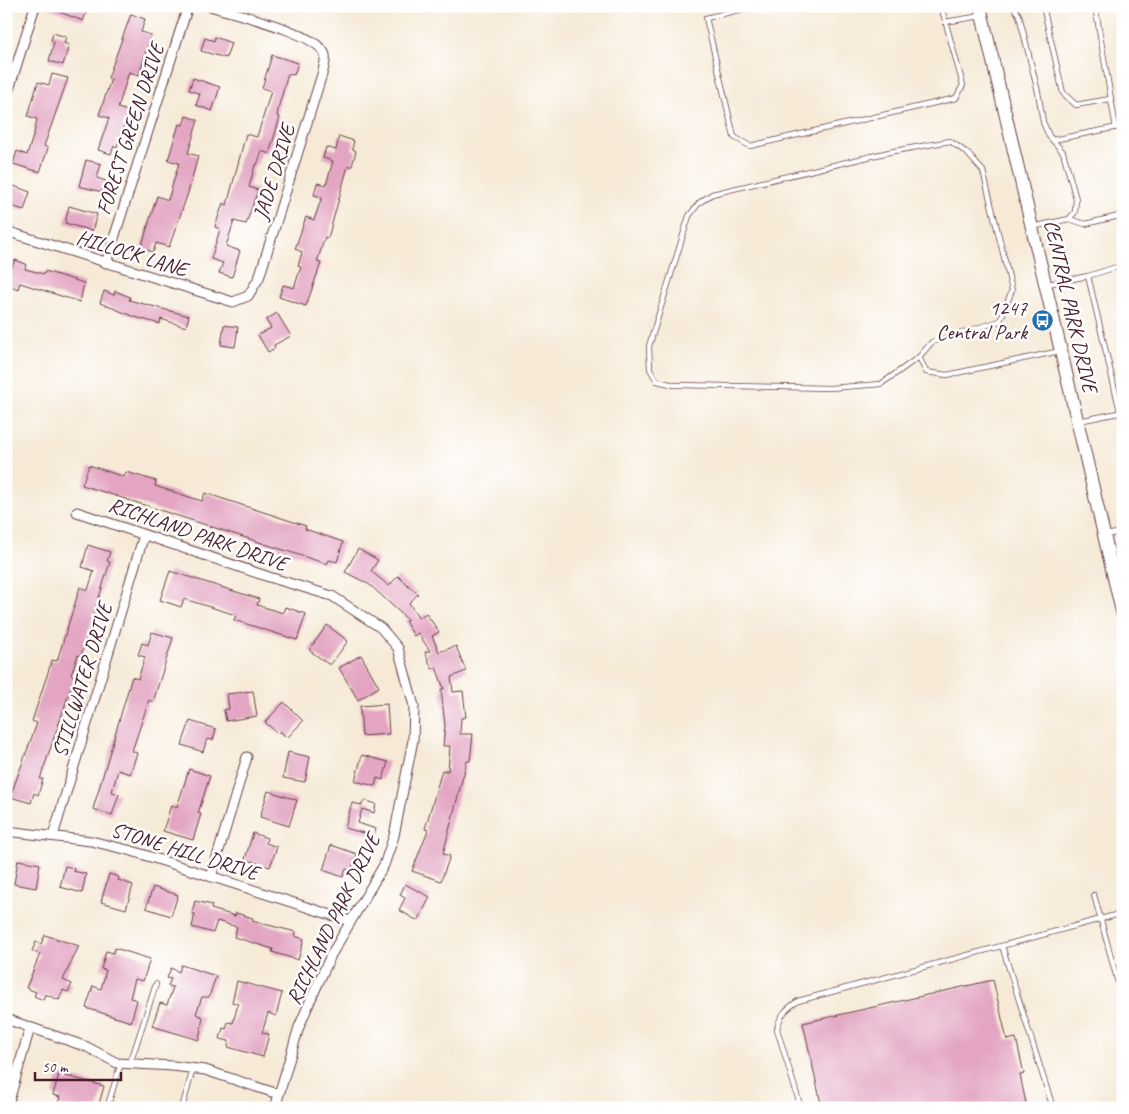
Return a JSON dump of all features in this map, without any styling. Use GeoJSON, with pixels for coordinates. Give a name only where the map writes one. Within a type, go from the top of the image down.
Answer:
{"type":"FeatureCollection","features":[{"type":"Feature","properties":{"kind":"street"},"geometry":{"type":"LineString","coordinates":[[6,99],[35,6]]}},
{"type":"Feature","properties":{"kind":"street","name":"FOREST GREEN DRIVE"},"geometry":{"type":"LineString","coordinates":[[106,263],[188,6]]}},
{"type":"Feature","properties":{"kind":"street","name":"JADE DRIVE"},"geometry":{"type":"LineString","coordinates":[[210,6],[301,35],[318,45],[325,55],[324,71],[259,278],[248,296]]}},
{"type":"Feature","properties":{"kind":"street","name":"CENTRAL PARK DRIVE"},"geometry":{"type":"LineString","coordinates":[[984,9],[1077,422],[1104,536],[1118,577],[1123,616]]}},
{"type":"Feature","properties":{"kind":"street","name":"HILLOCK LANE"},"geometry":{"type":"LineString","coordinates":[[6,231],[233,302],[248,296]]}},
{"type":"Feature","properties":{"kind":"street","name":"RICHLAND PARK DRIVE"},"geometry":{"type":"LineString","coordinates":[[77,512],[332,596],[381,628],[398,648],[414,706],[414,740],[409,772],[394,836],[384,865],[331,955],[299,1027],[275,1108]]}},
{"type":"Feature","properties":{"kind":"street","name":"STILLWATER DRIVE"},"geometry":{"type":"LineString","coordinates":[[53,836],[144,535]]}},
{"type":"Feature","properties":{"kind":"street"},"geometry":{"type":"LineString","coordinates":[[211,877],[247,757]]}},
{"type":"Feature","properties":{"kind":"street","name":"STONE HILL DRIVE"},"geometry":{"type":"LineString","coordinates":[[6,831],[91,841],[132,851],[350,921]]}},
{"type":"Feature","properties":{"kind":"street"},"geometry":{"type":"LineString","coordinates":[[6,1019],[87,1047],[125,1064],[205,1070],[278,1094]]}},
{"type":"Feature","properties":{"kind":"street"},"geometry":{"type":"LineString","coordinates":[[7,1108],[30,1028]]}},
{"type":"Feature","properties":{"kind":"lane"},"geometry":{"type":"LineString","coordinates":[[756,6],[706,18],[734,137],[750,146],[956,98],[963,85],[941,6]]}},
{"type":"Feature","properties":{"kind":"lane"},"geometry":{"type":"LineString","coordinates":[[1012,6],[1019,16],[1038,92],[1043,122],[1053,140],[1063,152],[1068,164],[1076,199],[1076,212],[1069,219]]}},
{"type":"Feature","properties":{"kind":"lane"},"geometry":{"type":"LineString","coordinates":[[1043,6],[1063,93],[1076,105],[1110,99]]}},
{"type":"Feature","properties":{"kind":"lane"},"geometry":{"type":"LineString","coordinates":[[1095,6],[1116,128]]}},
{"type":"Feature","properties":{"kind":"lane"},"geometry":{"type":"LineString","coordinates":[[945,22],[984,9]]}},
{"type":"Feature","properties":{"kind":"lane"},"geometry":{"type":"LineString","coordinates":[[1053,140],[1123,126]]}},
{"type":"Feature","properties":{"kind":"lane"},"geometry":{"type":"LineString","coordinates":[[950,141],[967,153],[983,172],[1012,290],[1000,321],[932,342],[919,357],[881,384],[830,388],[675,385],[656,381],[650,370],[649,346],[689,216],[699,203],[712,194],[889,152],[950,141]]}},
{"type":"Feature","properties":{"kind":"lane"},"geometry":{"type":"LineString","coordinates":[[1032,228],[1069,219],[1085,224],[1123,215]]}},
{"type":"Feature","properties":{"kind":"lane"},"geometry":{"type":"LineString","coordinates":[[1045,285],[1088,276],[1123,265]]}},
{"type":"Feature","properties":{"kind":"lane"},"geometry":{"type":"LineString","coordinates":[[1088,276],[1122,412],[1123,424]]}},
{"type":"Feature","properties":{"kind":"lane"},"geometry":{"type":"LineString","coordinates":[[919,357],[926,372],[947,374],[1061,351]]}},
{"type":"Feature","properties":{"kind":"lane"},"geometry":{"type":"LineString","coordinates":[[1077,422],[1122,412]]}},
{"type":"Feature","properties":{"kind":"lane"},"geometry":{"type":"LineString","coordinates":[[1104,536],[1123,532]]}},
{"type":"Feature","properties":{"kind":"lane"},"geometry":{"type":"LineString","coordinates":[[1094,896],[1099,920],[1123,1001]]}},
{"type":"Feature","properties":{"kind":"lane"},"geometry":{"type":"LineString","coordinates":[[801,1108],[777,1029],[780,1018],[786,1009],[798,1001],[1123,913]]}},
{"type":"Feature","properties":{"kind":"lane"},"geometry":{"type":"LineString","coordinates":[[1002,946],[1053,1108]]}},
{"type":"Feature","properties":{"kind":"lane"},"geometry":{"type":"LineString","coordinates":[[107,1108],[156,984]]}},
{"type":"Feature","properties":{"kind":"lane"},"geometry":{"type":"LineString","coordinates":[[182,1108],[193,1069]]}},
{"type":"Feature","properties":{"kind":"building"},"geometry":{"type":"Polygon","coordinates":[[[44,6],[89,6],[83,21],[44,6]]]}},
{"type":"Feature","properties":{"kind":"building"},"geometry":{"type":"Polygon","coordinates":[[[131,14],[145,19],[141,32],[151,35],[139,75],[129,72],[118,108],[128,111],[117,147],[114,146],[111,154],[98,150],[109,118],[99,115],[111,79],[108,78],[131,14]]]}},
{"type":"Feature","properties":{"kind":"building"},"geometry":{"type":"Polygon","coordinates":[[[53,33],[66,37],[64,43],[69,45],[63,65],[49,61],[54,42],[51,41],[53,33]]]}},
{"type":"Feature","properties":{"kind":"building"},"geometry":{"type":"Polygon","coordinates":[[[215,37],[231,43],[226,58],[201,51],[205,38],[214,41],[215,37]]]}},
{"type":"Feature","properties":{"kind":"building"},"geometry":{"type":"Polygon","coordinates":[[[272,55],[298,63],[294,75],[288,74],[279,105],[277,116],[280,117],[269,154],[262,151],[257,165],[255,165],[249,187],[258,190],[246,224],[234,221],[226,246],[240,251],[232,277],[219,273],[223,263],[211,259],[220,229],[215,227],[223,203],[227,205],[246,134],[257,137],[271,91],[262,88],[272,55]]]}},
{"type":"Feature","properties":{"kind":"building"},"geometry":{"type":"Polygon","coordinates":[[[52,74],[68,78],[44,146],[48,148],[40,172],[13,164],[17,151],[27,155],[34,133],[37,119],[28,116],[38,82],[49,85],[52,74]]]}},
{"type":"Feature","properties":{"kind":"building"},"geometry":{"type":"Polygon","coordinates":[[[193,78],[220,87],[212,111],[196,105],[200,94],[189,90],[193,78]]]}},
{"type":"Feature","properties":{"kind":"building"},"geometry":{"type":"Polygon","coordinates":[[[186,116],[198,120],[188,153],[198,156],[188,193],[169,247],[156,243],[153,252],[141,248],[157,196],[168,200],[179,163],[168,160],[179,124],[183,125],[186,116]]]}},
{"type":"Feature","properties":{"kind":"building"},"geometry":{"type":"Polygon","coordinates":[[[339,136],[354,141],[352,149],[356,151],[352,166],[348,166],[328,238],[325,237],[317,262],[321,263],[306,306],[279,297],[283,285],[294,288],[301,267],[298,266],[302,252],[295,249],[306,217],[314,220],[322,197],[314,195],[317,183],[326,185],[333,161],[323,158],[326,147],[336,150],[339,136]]]}},
{"type":"Feature","properties":{"kind":"building"},"geometry":{"type":"Polygon","coordinates":[[[86,160],[101,164],[97,178],[106,181],[102,192],[79,186],[86,160]]]}},
{"type":"Feature","properties":{"kind":"building"},"geometry":{"type":"Polygon","coordinates":[[[6,183],[30,192],[24,210],[11,206],[12,201],[6,199],[6,183]]]}},
{"type":"Feature","properties":{"kind":"building"},"geometry":{"type":"Polygon","coordinates":[[[69,206],[97,214],[92,231],[65,223],[69,206]]]}},
{"type":"Feature","properties":{"kind":"building"},"geometry":{"type":"Polygon","coordinates":[[[15,260],[26,264],[25,269],[44,274],[45,271],[84,283],[80,302],[20,283],[18,289],[6,285],[6,265],[12,267],[15,260]]]}},
{"type":"Feature","properties":{"kind":"building"},"geometry":{"type":"Polygon","coordinates":[[[104,291],[114,295],[115,291],[130,297],[129,300],[189,316],[186,327],[161,319],[160,324],[135,317],[100,303],[104,291]]]}},
{"type":"Feature","properties":{"kind":"building"},"geometry":{"type":"Polygon","coordinates":[[[277,313],[291,336],[274,345],[275,348],[268,352],[258,335],[271,328],[266,320],[277,313]]]}},
{"type":"Feature","properties":{"kind":"building"},"geometry":{"type":"Polygon","coordinates":[[[224,325],[238,327],[235,347],[221,345],[224,325]]]}},
{"type":"Feature","properties":{"kind":"building"},"geometry":{"type":"Polygon","coordinates":[[[89,465],[124,477],[126,472],[156,481],[155,486],[202,501],[205,493],[306,526],[305,529],[343,542],[337,562],[329,560],[327,564],[82,485],[89,465]]]}},
{"type":"Feature","properties":{"kind":"building"},"geometry":{"type":"Polygon","coordinates":[[[88,545],[110,552],[107,561],[110,562],[81,656],[78,655],[71,675],[75,676],[40,779],[43,779],[38,795],[34,793],[31,803],[10,797],[37,723],[32,721],[52,660],[57,661],[80,587],[88,590],[94,571],[82,567],[88,545]]]}},
{"type":"Feature","properties":{"kind":"building"},"geometry":{"type":"Polygon","coordinates":[[[358,549],[378,560],[371,571],[389,586],[398,576],[418,594],[409,603],[419,618],[426,613],[439,632],[432,636],[439,652],[456,646],[466,671],[451,677],[453,692],[463,691],[466,717],[461,718],[460,734],[473,734],[470,761],[467,761],[443,854],[450,856],[441,881],[412,871],[428,830],[425,829],[442,770],[448,771],[450,746],[443,746],[445,725],[441,689],[444,689],[436,667],[432,669],[425,652],[430,651],[418,633],[414,636],[405,621],[408,620],[370,585],[345,572],[358,549]]]}},
{"type":"Feature","properties":{"kind":"building"},"geometry":{"type":"Polygon","coordinates":[[[170,571],[259,599],[257,605],[283,613],[285,607],[306,614],[297,640],[234,620],[236,615],[184,599],[181,607],[160,600],[170,571]]]}},
{"type":"Feature","properties":{"kind":"building"},"geometry":{"type":"Polygon","coordinates":[[[327,625],[348,641],[331,664],[328,664],[309,650],[327,625]]]}},
{"type":"Feature","properties":{"kind":"building"},"geometry":{"type":"Polygon","coordinates":[[[152,632],[173,638],[153,702],[149,700],[132,751],[137,753],[130,774],[118,770],[112,792],[119,794],[112,815],[93,809],[132,677],[138,679],[145,657],[138,655],[142,643],[148,645],[152,632]]]}},
{"type":"Feature","properties":{"kind":"building"},"geometry":{"type":"Polygon","coordinates":[[[361,655],[379,687],[358,700],[339,668],[361,655]]]}},
{"type":"Feature","properties":{"kind":"building"},"geometry":{"type":"Polygon","coordinates":[[[253,691],[257,716],[226,721],[224,710],[229,709],[227,694],[253,691]]]}},
{"type":"Feature","properties":{"kind":"building"},"geometry":{"type":"Polygon","coordinates":[[[284,702],[303,721],[287,738],[280,731],[278,734],[265,722],[284,702]]]}},
{"type":"Feature","properties":{"kind":"building"},"geometry":{"type":"Polygon","coordinates":[[[387,704],[389,734],[362,736],[360,706],[387,704]]]}},
{"type":"Feature","properties":{"kind":"building"},"geometry":{"type":"Polygon","coordinates":[[[190,721],[216,729],[213,740],[207,739],[203,752],[182,745],[190,721]]]}},
{"type":"Feature","properties":{"kind":"building"},"geometry":{"type":"Polygon","coordinates":[[[288,752],[310,757],[305,782],[283,778],[288,752]]]}},
{"type":"Feature","properties":{"kind":"building"},"geometry":{"type":"Polygon","coordinates":[[[362,755],[388,762],[383,780],[377,778],[375,786],[355,781],[362,755]]]}},
{"type":"Feature","properties":{"kind":"building"},"geometry":{"type":"Polygon","coordinates":[[[189,769],[210,776],[198,813],[201,814],[193,840],[163,831],[171,805],[177,807],[189,769]]]}},
{"type":"Feature","properties":{"kind":"building"},"geometry":{"type":"Polygon","coordinates":[[[268,791],[297,800],[289,826],[260,817],[268,791]]]}},
{"type":"Feature","properties":{"kind":"building"},"geometry":{"type":"Polygon","coordinates":[[[364,800],[376,804],[374,813],[362,809],[358,823],[376,829],[374,836],[345,828],[352,803],[362,805],[364,800]]]}},
{"type":"Feature","properties":{"kind":"building"},"geometry":{"type":"Polygon","coordinates":[[[253,833],[267,838],[266,843],[277,847],[270,867],[245,859],[253,833]]]}},
{"type":"Feature","properties":{"kind":"building"},"geometry":{"type":"Polygon","coordinates":[[[331,845],[357,854],[351,871],[346,869],[343,877],[323,870],[331,845]]]}},
{"type":"Feature","properties":{"kind":"building"},"geometry":{"type":"Polygon","coordinates":[[[18,860],[40,864],[36,888],[14,884],[18,860]]]}},
{"type":"Feature","properties":{"kind":"building"},"geometry":{"type":"Polygon","coordinates":[[[65,866],[74,868],[73,871],[86,874],[82,893],[60,887],[65,866]]]}},
{"type":"Feature","properties":{"kind":"building"},"geometry":{"type":"Polygon","coordinates":[[[109,874],[119,877],[118,880],[133,885],[126,909],[101,902],[109,874]]]}},
{"type":"Feature","properties":{"kind":"building"},"geometry":{"type":"Polygon","coordinates":[[[405,884],[430,897],[418,921],[399,910],[405,898],[400,895],[405,884]]]}},
{"type":"Feature","properties":{"kind":"building"},"geometry":{"type":"Polygon","coordinates":[[[153,887],[178,895],[171,916],[146,908],[153,887]]]}},
{"type":"Feature","properties":{"kind":"building"},"geometry":{"type":"Polygon","coordinates":[[[195,901],[212,905],[211,909],[235,916],[236,913],[253,918],[252,921],[296,932],[295,936],[304,939],[298,960],[272,952],[273,949],[234,937],[237,927],[217,921],[213,933],[192,927],[195,914],[192,913],[195,901]]]}},
{"type":"Feature","properties":{"kind":"building"},"geometry":{"type":"Polygon","coordinates":[[[45,935],[79,946],[63,980],[72,984],[68,992],[63,990],[59,1000],[45,994],[43,1000],[34,996],[36,992],[26,988],[40,954],[32,951],[36,942],[41,944],[45,935]]]}},
{"type":"Feature","properties":{"kind":"building"},"geometry":{"type":"Polygon","coordinates":[[[115,948],[150,959],[143,981],[135,979],[130,998],[137,1000],[131,1022],[86,1008],[93,986],[101,989],[106,970],[101,969],[106,951],[113,953],[115,948]]]}},
{"type":"Feature","properties":{"kind":"building"},"geometry":{"type":"Polygon","coordinates":[[[181,965],[216,976],[209,997],[202,997],[196,1014],[203,1017],[199,1040],[152,1026],[160,1003],[167,1005],[173,987],[168,986],[171,979],[167,978],[171,968],[179,972],[181,965]]]}},
{"type":"Feature","properties":{"kind":"building"},"geometry":{"type":"Polygon","coordinates":[[[993,980],[1007,1040],[1016,1038],[1024,1074],[1020,1075],[1027,1108],[822,1108],[803,1023],[993,980]]]}},
{"type":"Feature","properties":{"kind":"building"},"geometry":{"type":"Polygon","coordinates":[[[237,981],[282,993],[276,1016],[268,1013],[262,1033],[269,1034],[263,1057],[228,1047],[229,1041],[220,1039],[223,1028],[226,1029],[228,1022],[233,1023],[238,1004],[232,1002],[237,981]]]}},
{"type":"Feature","properties":{"kind":"building"},"geometry":{"type":"Polygon","coordinates":[[[59,1074],[104,1086],[98,1108],[57,1108],[60,1097],[53,1095],[59,1074]]]}},
{"type":"Feature","properties":{"kind":"place","name":"1247 Central Park"},"geometry":{"type":"Point","coordinates":[1043,320]}}]}
